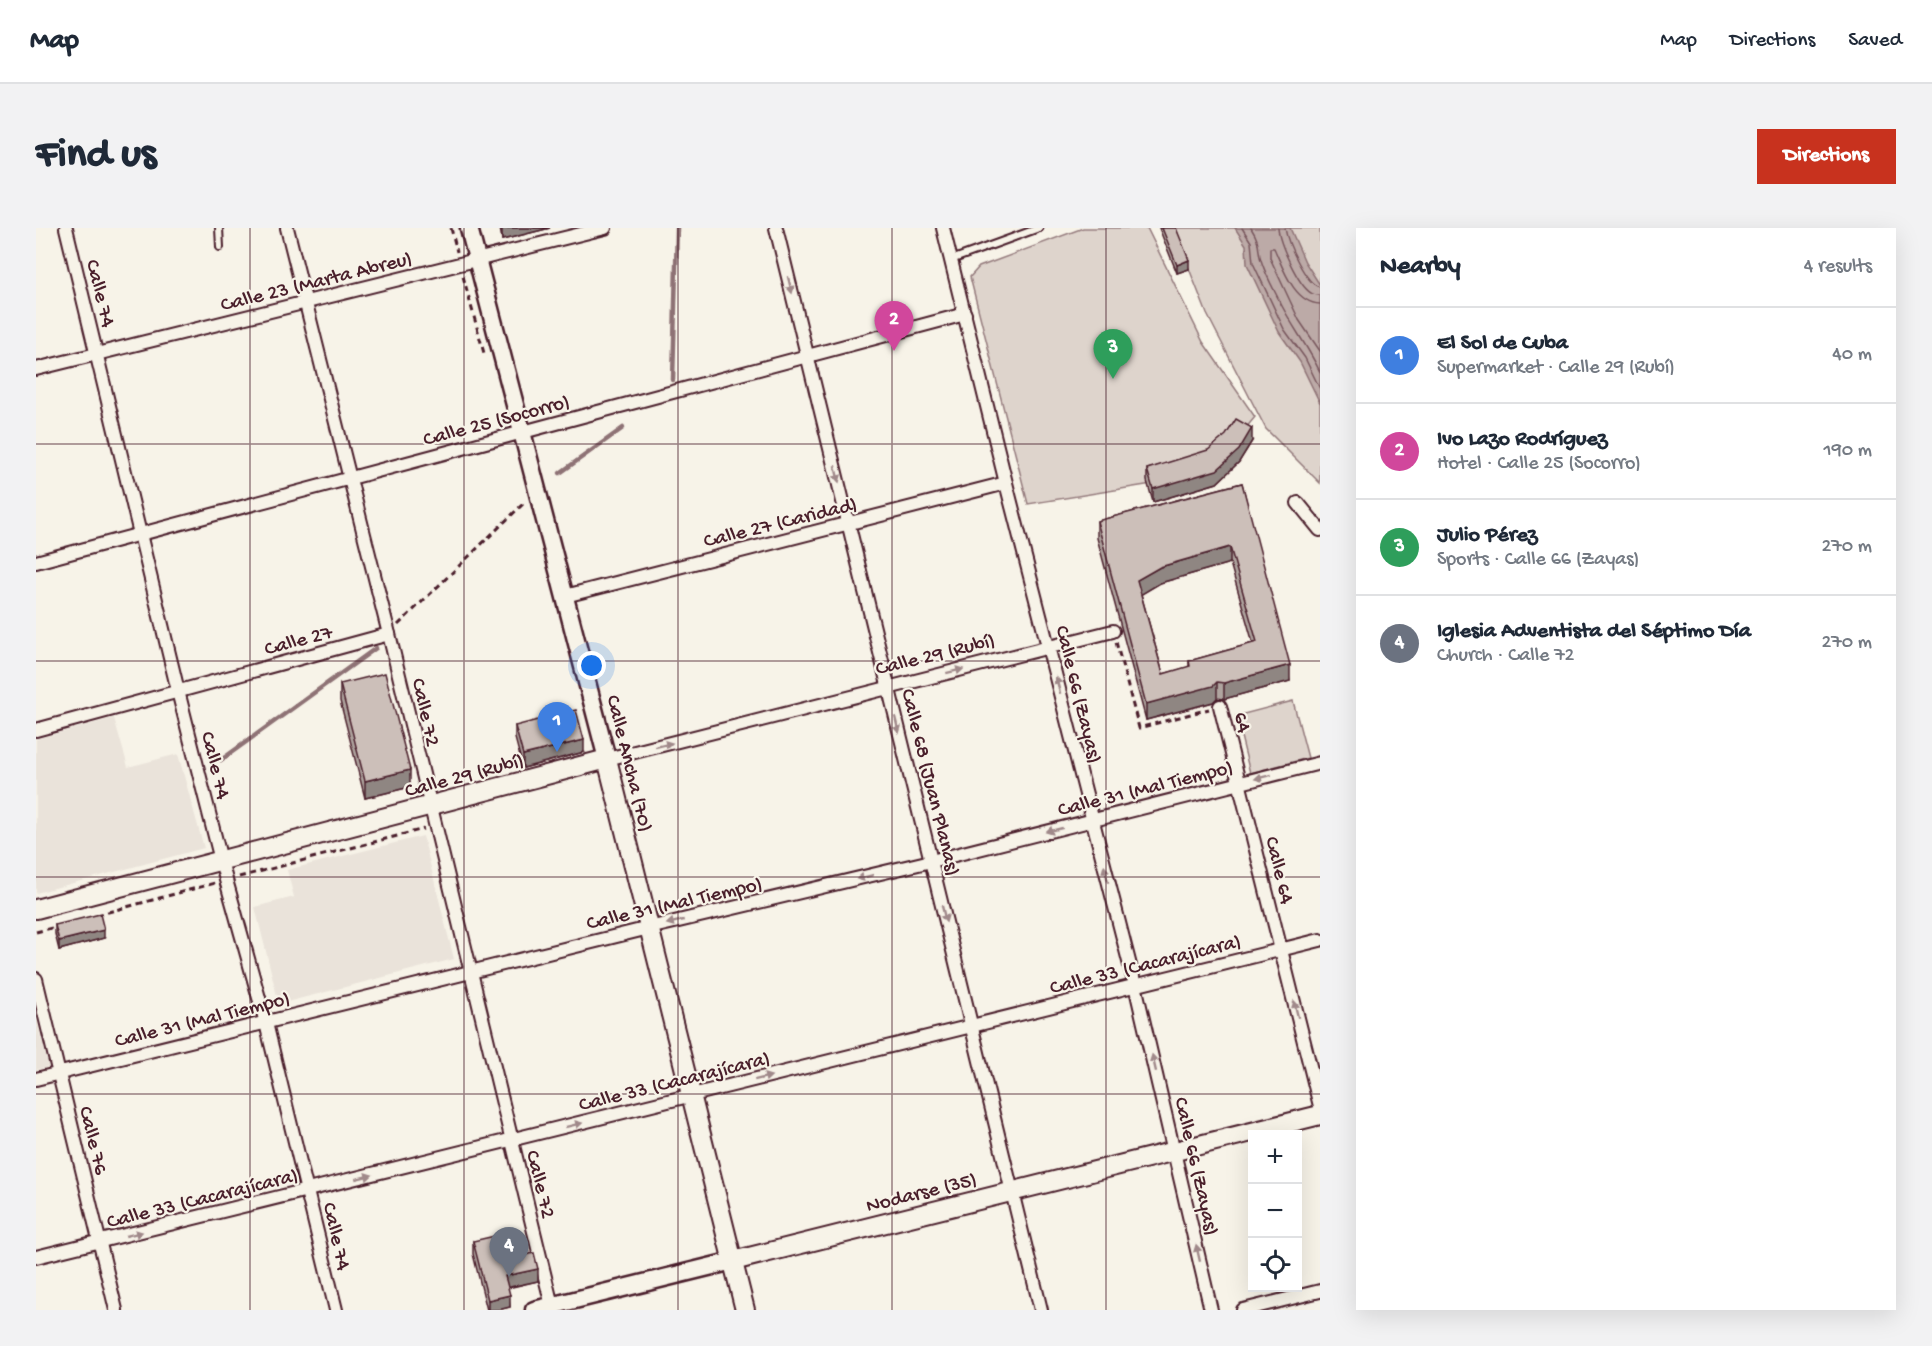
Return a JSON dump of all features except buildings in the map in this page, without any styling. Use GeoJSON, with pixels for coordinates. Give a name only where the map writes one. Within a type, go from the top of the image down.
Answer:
{"type":"FeatureCollection","features":[{"type":"Feature","properties":{"kind":"main road","name":"Calle 29 (Rubí)"},"geometry":{"type":"LineString","coordinates":[[36,909],[607,759]]}},
{"type":"Feature","properties":{"kind":"main road","name":"Calle Ancha (70)"},"geometry":{"type":"LineString","coordinates":[[607,759],[745,1310]]}},
{"type":"Feature","properties":{"kind":"main road","name":"Nodarse (35)"},"geometry":{"type":"LineString","coordinates":[[733,1261],[1320,1115]]}},
{"type":"Feature","properties":{"kind":"street","name":"Calle 74"},"geometry":{"type":"LineString","coordinates":[[66,228],[178,691],[221,861],[266,1023],[336,1310]]}},
{"type":"Feature","properties":{"kind":"street","name":"Calle 72"},"geometry":{"type":"LineString","coordinates":[[287,228],[553,1308]]}},
{"type":"Feature","properties":{"kind":"street","name":"Calle Ancha (70)"},"geometry":{"type":"LineString","coordinates":[[469,228],[607,759]]}},
{"type":"Feature","properties":{"kind":"street","name":"Calle 23 (Marta Abreu)"},"geometry":{"type":"LineString","coordinates":[[36,369],[605,228]]}},
{"type":"Feature","properties":{"kind":"street","name":"Calle 68 (Juan Planas)"},"geometry":{"type":"LineString","coordinates":[[776,228],[1041,1310]]}},
{"type":"Feature","properties":{"kind":"street","name":"Calle 66 (Zayas)"},"geometry":{"type":"LineString","coordinates":[[943,228],[1135,986],[1211,1310]]}},
{"type":"Feature","properties":{"kind":"street","name":"Calle 25 (Socorro)"},"geometry":{"type":"LineString","coordinates":[[36,562],[965,314]]}},
{"type":"Feature","properties":{"kind":"street","name":"Calle 27 (Caridad)"},"geometry":{"type":"LineString","coordinates":[[564,596],[1006,483]]}},
{"type":"Feature","properties":{"kind":"street"},"geometry":{"type":"LineString","coordinates":[[1298,503],[1320,530]]}},
{"type":"Feature","properties":{"kind":"street","name":"Calle 29 (Rubí)"},"geometry":{"type":"LineString","coordinates":[[607,759],[1113,631]]}},
{"type":"Feature","properties":{"kind":"street","name":"Calle 27"},"geometry":{"type":"LineString","coordinates":[[36,730],[388,634]]}},
{"type":"Feature","properties":{"kind":"street","name":"64"},"geometry":{"type":"LineString","coordinates":[[1220,706],[1239,783]]}},
{"type":"Feature","properties":{"kind":"street","name":"Calle 31 (Mal Tiempo)"},"geometry":{"type":"LineString","coordinates":[[36,1079],[931,861],[1320,763]]}},
{"type":"Feature","properties":{"kind":"street","name":"Calle 64"},"geometry":{"type":"LineString","coordinates":[[1239,783],[1320,1106]]}},
{"type":"Feature","properties":{"kind":"street","name":"Calle 33 (Cacarajícara)"},"geometry":{"type":"LineString","coordinates":[[36,1257],[1320,940]]}},
{"type":"Feature","properties":{"kind":"street","name":"Calle 76"},"geometry":{"type":"LineString","coordinates":[[36,979],[116,1310]]}},
{"type":"Feature","properties":{"kind":"street","name":"Nodarse (35)"},"geometry":{"type":"LineString","coordinates":[[534,1310],[553,1308],[733,1261]]}},
{"type":"Feature","properties":{"kind":"street"},"geometry":{"type":"LineString","coordinates":[[1243,1310],[1320,1292]]}},
{"type":"Feature","properties":{"kind":"lane"},"geometry":{"type":"LineString","coordinates":[[219,228],[220,247]]}},
{"type":"Feature","properties":{"kind":"lane"},"geometry":{"type":"LineString","coordinates":[[951,260],[1039,228]]}},
{"type":"Feature","properties":{"kind":"path"},"geometry":{"type":"LineString","coordinates":[[388,634],[523,504]]}},
{"type":"Feature","properties":{"kind":"path"},"geometry":{"type":"LineString","coordinates":[[1113,631],[1139,728],[1220,706]]}},
{"type":"Feature","properties":{"kind":"shaded area"},"geometry":{"type":"Polygon","coordinates":[[[1083,228],[1147,228],[1203,342],[1255,417],[1216,464],[1152,484],[1028,504],[970,277],[979,267],[1083,228]]]}},
{"type":"Feature","properties":{"kind":"shaded area"},"geometry":{"type":"Polygon","coordinates":[[[1173,228],[1320,228],[1320,483],[1266,429],[1207,314],[1173,228]]]}},
{"type":"Feature","properties":{"kind":"shaded area"},"geometry":{"type":"Polygon","coordinates":[[[1293,701],[1308,758],[1250,773],[1236,716],[1293,701]]]}},
{"type":"Feature","properties":{"kind":"shaded area"},"geometry":{"type":"Polygon","coordinates":[[[114,718],[128,767],[178,754],[204,848],[36,893],[36,739],[114,718]]]}},
{"type":"Feature","properties":{"kind":"shaded area"},"geometry":{"type":"Polygon","coordinates":[[[423,836],[454,959],[279,1004],[255,907],[294,897],[287,870],[423,836]]]}},
{"type":"Feature","properties":{"kind":"shaded area"},"geometry":{"type":"Polygon","coordinates":[[[36,1018],[49,1067],[36,1070],[36,1018]]]}},
{"type":"Feature","properties":{"kind":"water"},"geometry":{"type":"Polygon","coordinates":[[[1235,228],[1290,228],[1305,262],[1320,285],[1320,403],[1300,362],[1279,332],[1247,264],[1246,245],[1235,228]]]}},
{"type":"Feature","properties":{"kind":"waterway"},"geometry":{"type":"LineString","coordinates":[[673,380],[677,228]]}},
{"type":"Feature","properties":{"kind":"waterway"},"geometry":{"type":"LineString","coordinates":[[560,473],[623,428]]}},
{"type":"Feature","properties":{"kind":"waterway"},"geometry":{"type":"LineString","coordinates":[[221,760],[376,648]]}},
{"type":"Feature","properties":{"kind":"place","name":"Ivo Lazo Rodríguez"},"geometry":{"type":"Point","coordinates":[894,351]}},
{"type":"Feature","properties":{"kind":"place","name":"Julio Pérez"},"geometry":{"type":"Point","coordinates":[1113,379]}},
{"type":"Feature","properties":{"kind":"place","name":"El Sol de Cuba"},"geometry":{"type":"Point","coordinates":[557,752]}},
{"type":"Feature","properties":{"kind":"place","name":"Iglesia Adventista del Séptimo Día"},"geometry":{"type":"Point","coordinates":[509,1277]}}]}
